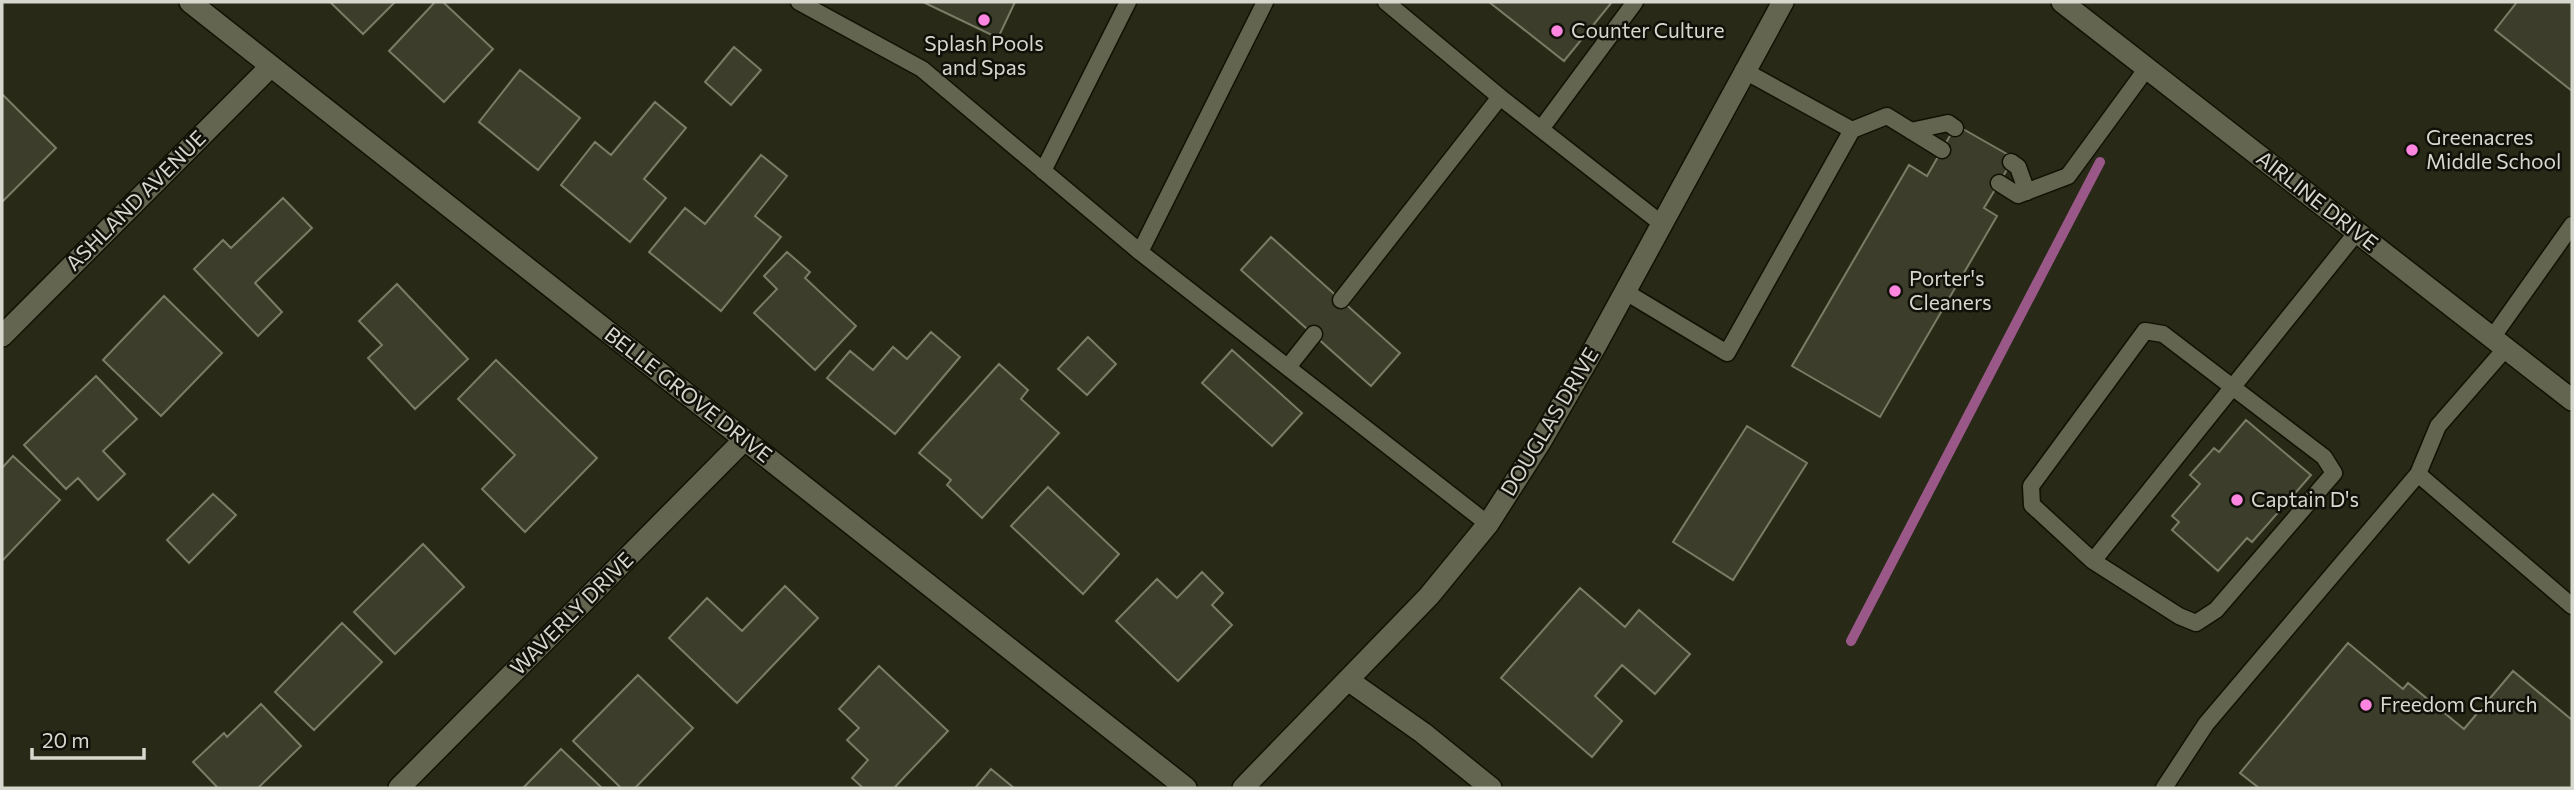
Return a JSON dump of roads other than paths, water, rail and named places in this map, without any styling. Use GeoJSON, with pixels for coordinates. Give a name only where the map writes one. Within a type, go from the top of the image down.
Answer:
{"type":"FeatureCollection","features":[{"type":"Feature","properties":{"kind":"street","name":"BELLE GROVE DRIVE"},"geometry":{"type":"LineString","coordinates":[[190,2],[1186,788]]}},
{"type":"Feature","properties":{"kind":"street","name":"DOUGLAS DRIVE"},"geometry":{"type":"LineString","coordinates":[[1243,788],[1429,596],[1488,524],[1541,441],[1743,70],[1783,2]]}},
{"type":"Feature","properties":{"kind":"street","name":"AIRLINE DRIVE"},"geometry":{"type":"LineString","coordinates":[[2062,2],[2572,400]]}},
{"type":"Feature","properties":{"kind":"street","name":"ASHLAND AVENUE"},"geometry":{"type":"LineString","coordinates":[[2,336],[271,66]]}},
{"type":"Feature","properties":{"kind":"street","name":"WAVERLY DRIVE"},"geometry":{"type":"LineString","coordinates":[[399,788],[744,440]]}},
{"type":"Feature","properties":{"kind":"street"},"geometry":{"type":"LineString","coordinates":[[1348,680],[1423,733],[1491,788]]}},
{"type":"Feature","properties":{"kind":"lane"},"geometry":{"type":"LineString","coordinates":[[799,2],[922,69],[1140,252],[1488,524]]}},
{"type":"Feature","properties":{"kind":"lane"},"geometry":{"type":"LineString","coordinates":[[1043,171],[1128,2]]}},
{"type":"Feature","properties":{"kind":"lane"},"geometry":{"type":"LineString","coordinates":[[1140,252],[1265,2]]}},
{"type":"Feature","properties":{"kind":"lane"},"geometry":{"type":"LineString","coordinates":[[1386,2],[1500,97],[1661,224]]}},
{"type":"Feature","properties":{"kind":"lane"},"geometry":{"type":"LineString","coordinates":[[1541,129],[1635,2]]}},
{"type":"Feature","properties":{"kind":"lane"},"geometry":{"type":"LineString","coordinates":[[1999,183],[2018,195],[2068,176],[2147,68]]}},
{"type":"Feature","properties":{"kind":"lane"},"geometry":{"type":"LineString","coordinates":[[1743,70],[1852,130]]}},
{"type":"Feature","properties":{"kind":"lane"},"geometry":{"type":"LineString","coordinates":[[1341,300],[1500,97]]}},
{"type":"Feature","properties":{"kind":"lane"},"geometry":{"type":"LineString","coordinates":[[1625,291],[1727,353],[1852,130],[1886,116],[1942,150]]}},
{"type":"Feature","properties":{"kind":"lane"},"geometry":{"type":"LineString","coordinates":[[1911,131],[1948,123],[1955,128]]}},
{"type":"Feature","properties":{"kind":"lane"},"geometry":{"type":"LineString","coordinates":[[2011,162],[2018,167],[2027,192]]}},
{"type":"Feature","properties":{"kind":"lane"},"geometry":{"type":"LineString","coordinates":[[2164,788],[2206,724],[2418,474],[2438,426],[2499,343],[2572,225]]}},
{"type":"Feature","properties":{"kind":"lane"},"geometry":{"type":"LineString","coordinates":[[2092,561],[2357,232]]}},
{"type":"Feature","properties":{"kind":"lane"},"geometry":{"type":"LineString","coordinates":[[2144,331],[2163,334],[2234,386],[2325,457],[2334,473],[2216,610],[2196,623],[2179,616],[2092,561],[2032,505],[2031,486],[2144,331]]}},
{"type":"Feature","properties":{"kind":"lane"},"geometry":{"type":"LineString","coordinates":[[1288,367],[1314,334]]}},
{"type":"Feature","properties":{"kind":"lane"},"geometry":{"type":"LineString","coordinates":[[2418,474],[2572,606]]}},
{"type":"Feature","properties":{"kind":"waterway"},"geometry":{"type":"LineString","coordinates":[[1851,641],[2100,162]]}},
{"type":"Feature","properties":{"kind":"place","name":"Splash Pools and Spas"},"geometry":{"type":"Point","coordinates":[984,20]}},
{"type":"Feature","properties":{"kind":"place","name":"Counter Culture"},"geometry":{"type":"Point","coordinates":[1557,31]}},
{"type":"Feature","properties":{"kind":"place","name":"Greenacres Middle School"},"geometry":{"type":"Point","coordinates":[2412,150]}},
{"type":"Feature","properties":{"kind":"place","name":"Porter's Cleaners"},"geometry":{"type":"Point","coordinates":[1895,291]}},
{"type":"Feature","properties":{"kind":"place","name":"Captain D's"},"geometry":{"type":"Point","coordinates":[2237,500]}},
{"type":"Feature","properties":{"kind":"place","name":"Freedom Church"},"geometry":{"type":"Point","coordinates":[2366,705]}}]}
